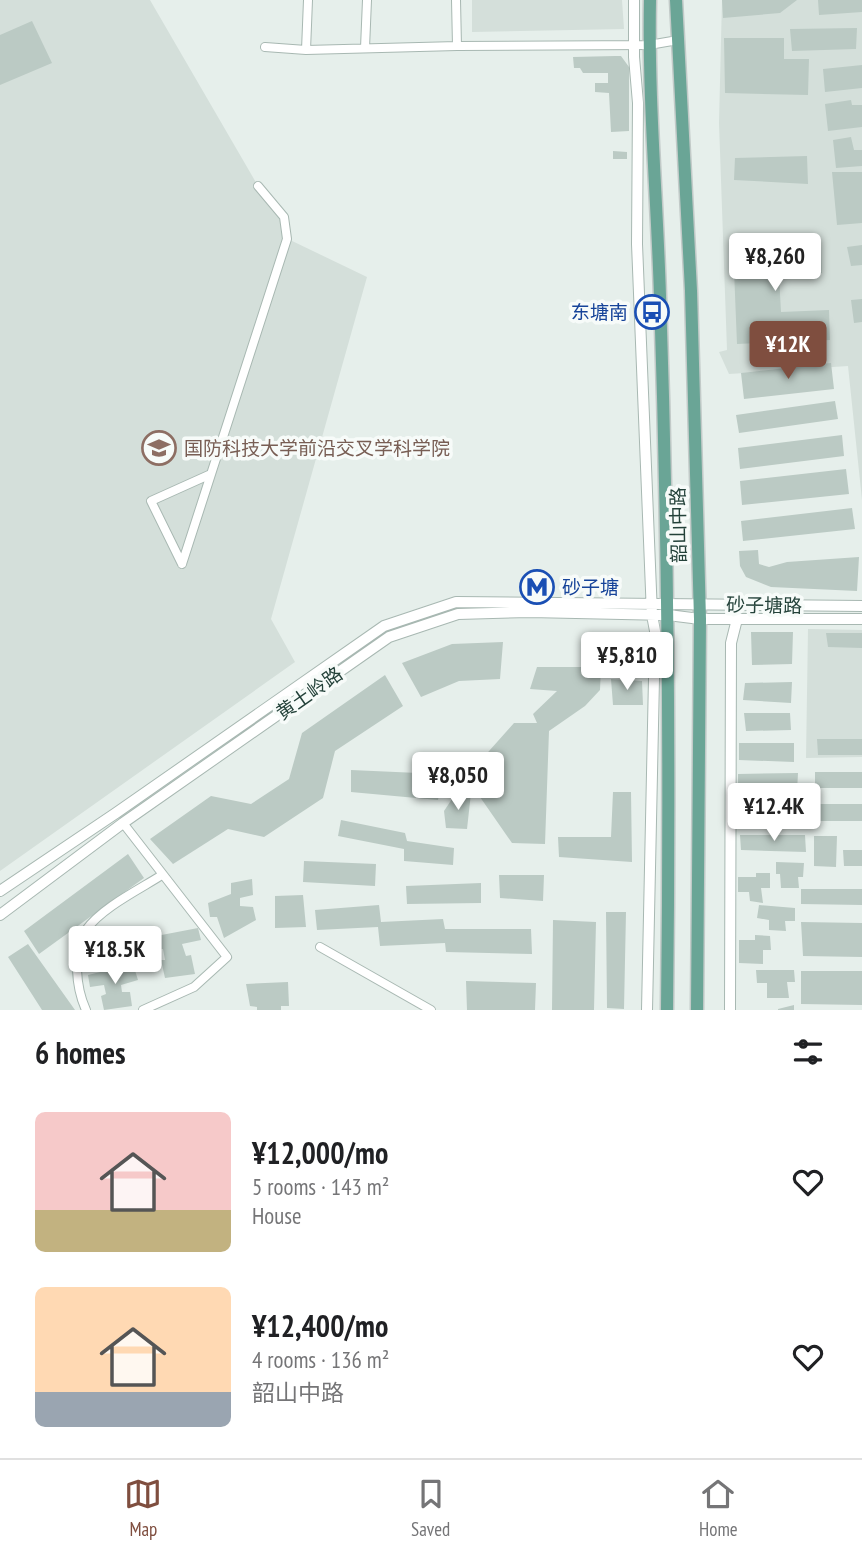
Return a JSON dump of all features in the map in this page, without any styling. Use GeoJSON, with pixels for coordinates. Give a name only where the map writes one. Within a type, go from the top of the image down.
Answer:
{"type":"FeatureCollection","features":[{"type":"Feature","properties":{"kind":"main road","name":"韶山中路"},"geometry":{"type":"LineString","coordinates":[[650,0],[649,45],[660,295],[667,609],[667,1010]]}},
{"type":"Feature","properties":{"kind":"main road","name":"韶山中路"},"geometry":{"type":"LineString","coordinates":[[649,45],[657,0]]}},
{"type":"Feature","properties":{"kind":"main road","name":"韶山中路"},"geometry":{"type":"LineString","coordinates":[[679,0],[678,40],[691,291],[700,619],[697,1010]]}},
{"type":"Feature","properties":{"kind":"street"},"geometry":{"type":"LineString","coordinates":[[306,50],[308,0]]}},
{"type":"Feature","properties":{"kind":"street"},"geometry":{"type":"LineString","coordinates":[[365,48],[367,0]]}},
{"type":"Feature","properties":{"kind":"street"},"geometry":{"type":"LineString","coordinates":[[456,0],[457,46]]}},
{"type":"Feature","properties":{"kind":"street"},"geometry":{"type":"LineString","coordinates":[[634,0],[638,103],[637,244],[654,631],[647,1010]]}},
{"type":"Feature","properties":{"kind":"street"},"geometry":{"type":"LineString","coordinates":[[265,47],[306,50],[649,45],[678,40]]}},
{"type":"Feature","properties":{"kind":"street"},"geometry":{"type":"LineString","coordinates":[[211,474],[151,501],[182,564],[288,239],[284,217],[258,186]]}},
{"type":"Feature","properties":{"kind":"street","name":"黄土岭路"},"geometry":{"type":"LineString","coordinates":[[0,891],[127,806],[384,626],[456,602],[652,603],[667,609]]}},
{"type":"Feature","properties":{"kind":"street","name":"砂子塘路"},"geometry":{"type":"LineString","coordinates":[[667,609],[699,604],[862,606]]}},
{"type":"Feature","properties":{"kind":"street","name":"砂子塘路"},"geometry":{"type":"LineString","coordinates":[[667,609],[700,619],[862,618]]}},
{"type":"Feature","properties":{"kind":"street","name":"黄土岭路"},"geometry":{"type":"LineString","coordinates":[[0,915],[123,823],[389,637],[458,614],[530,611],[652,615],[667,609]]}},
{"type":"Feature","properties":{"kind":"street"},"geometry":{"type":"LineString","coordinates":[[730,1010],[731,643],[737,619]]}},
{"type":"Feature","properties":{"kind":"street"},"geometry":{"type":"LineString","coordinates":[[123,823],[227,957],[194,986],[144,1010]]}},
{"type":"Feature","properties":{"kind":"street"},"geometry":{"type":"LineString","coordinates":[[86,1010],[76,966],[85,931],[100,915],[162,875]]}},
{"type":"Feature","properties":{"kind":"street"},"geometry":{"type":"LineString","coordinates":[[320,947],[431,1010]]}},
{"type":"Feature","properties":{"kind":"shaded area","name":"国防科技大学前沿交叉学科学院"},"geometry":{"type":"Polygon","coordinates":[[[0,0],[150,0],[258,186],[284,217],[288,239],[367,277],[271,619],[295,662],[0,871],[0,0]]]}},
{"type":"Feature","properties":{"kind":"shaded area"},"geometry":{"type":"Polygon","coordinates":[[[472,0],[622,0],[624,29],[472,32],[472,0]]]}},
{"type":"Feature","properties":{"kind":"shaded area"},"geometry":{"type":"Polygon","coordinates":[[[722,0],[862,0],[862,500],[848,366],[729,374],[719,352],[727,350],[719,123],[722,0]]]}},
{"type":"Feature","properties":{"kind":"shaded area"},"geometry":{"type":"Polygon","coordinates":[[[808,629],[862,630],[862,757],[806,758],[808,629]]]}},
{"type":"Feature","properties":{"kind":"building"},"geometry":{"type":"Polygon","coordinates":[[[722,0],[797,0],[780,13],[723,18],[722,0]]]}},
{"type":"Feature","properties":{"kind":"building"},"geometry":{"type":"Polygon","coordinates":[[[818,0],[862,0],[862,12],[819,15],[818,0]]]}},
{"type":"Feature","properties":{"kind":"building"},"geometry":{"type":"Polygon","coordinates":[[[32,21],[52,63],[0,85],[0,35],[32,21]]]}},
{"type":"Feature","properties":{"kind":"building"},"geometry":{"type":"Polygon","coordinates":[[[857,28],[856,49],[792,51],[790,29],[857,28]]]}},
{"type":"Feature","properties":{"kind":"building"},"geometry":{"type":"Polygon","coordinates":[[[724,38],[784,38],[784,59],[809,59],[808,95],[725,93],[724,38]]]}},
{"type":"Feature","properties":{"kind":"building"},"geometry":{"type":"Polygon","coordinates":[[[621,56],[629,67],[629,131],[611,132],[609,93],[595,92],[595,83],[608,83],[608,73],[583,73],[580,68],[574,68],[573,57],[621,56]]]}},
{"type":"Feature","properties":{"kind":"building"},"geometry":{"type":"Polygon","coordinates":[[[862,65],[862,88],[825,92],[823,69],[862,65]]]}},
{"type":"Feature","properties":{"kind":"building"},"geometry":{"type":"Polygon","coordinates":[[[851,100],[852,105],[862,105],[862,127],[828,131],[825,104],[851,100]]]}},
{"type":"Feature","properties":{"kind":"building"},"geometry":{"type":"Polygon","coordinates":[[[851,137],[854,150],[862,150],[862,166],[836,168],[833,140],[851,137]]]}},
{"type":"Feature","properties":{"kind":"building"},"geometry":{"type":"Polygon","coordinates":[[[613,151],[627,152],[627,159],[613,159],[613,151]]]}},
{"type":"Feature","properties":{"kind":"building"},"geometry":{"type":"Polygon","coordinates":[[[807,156],[808,184],[734,180],[735,158],[807,156]]]}},
{"type":"Feature","properties":{"kind":"building"},"geometry":{"type":"Polygon","coordinates":[[[832,172],[862,172],[862,223],[837,225],[832,172]]]}},
{"type":"Feature","properties":{"kind":"building"},"geometry":{"type":"Polygon","coordinates":[[[821,241],[822,273],[779,275],[781,312],[829,310],[830,340],[737,344],[733,245],[821,241]]]}},
{"type":"Feature","properties":{"kind":"building"},"geometry":{"type":"Polygon","coordinates":[[[862,245],[862,265],[851,266],[847,247],[862,245]]]}},
{"type":"Feature","properties":{"kind":"building"},"geometry":{"type":"Polygon","coordinates":[[[862,299],[862,322],[854,323],[851,300],[862,299]]]}},
{"type":"Feature","properties":{"kind":"building"},"geometry":{"type":"Polygon","coordinates":[[[831,363],[834,389],[744,399],[741,373],[831,363]]]}},
{"type":"Feature","properties":{"kind":"building"},"geometry":{"type":"Polygon","coordinates":[[[835,401],[838,419],[739,433],[736,415],[835,401]]]}},
{"type":"Feature","properties":{"kind":"building"},"geometry":{"type":"Polygon","coordinates":[[[842,435],[844,456],[740,469],[738,448],[842,435]]]}},
{"type":"Feature","properties":{"kind":"building"},"geometry":{"type":"Polygon","coordinates":[[[846,469],[849,494],[742,505],[740,481],[846,469]]]}},
{"type":"Feature","properties":{"kind":"building"},"geometry":{"type":"Polygon","coordinates":[[[852,508],[855,529],[743,541],[741,521],[852,508]]]}},
{"type":"Feature","properties":{"kind":"building"},"geometry":{"type":"Polygon","coordinates":[[[758,550],[759,564],[769,567],[787,562],[859,557],[857,591],[771,587],[746,577],[740,566],[739,551],[758,550]]]}},
{"type":"Feature","properties":{"kind":"building"},"geometry":{"type":"Polygon","coordinates":[[[751,632],[793,632],[792,664],[752,665],[751,632]]]}},
{"type":"Feature","properties":{"kind":"building"},"geometry":{"type":"Polygon","coordinates":[[[826,633],[862,633],[862,648],[828,647],[826,633]]]}},
{"type":"Feature","properties":{"kind":"building"},"geometry":{"type":"Polygon","coordinates":[[[503,642],[500,679],[459,681],[421,697],[402,663],[452,644],[503,642]]]}},
{"type":"Feature","properties":{"kind":"building"},"geometry":{"type":"Polygon","coordinates":[[[537,667],[601,667],[600,690],[585,706],[549,731],[545,844],[512,843],[480,797],[481,760],[514,723],[537,723],[533,714],[557,691],[530,689],[537,667]]]}},
{"type":"Feature","properties":{"kind":"building"},"geometry":{"type":"Polygon","coordinates":[[[385,675],[403,706],[335,751],[323,798],[264,837],[228,829],[173,864],[150,839],[211,796],[251,804],[289,779],[302,733],[385,675]]]}},
{"type":"Feature","properties":{"kind":"building"},"geometry":{"type":"Polygon","coordinates":[[[611,679],[642,681],[643,705],[613,705],[611,679]]]}},
{"type":"Feature","properties":{"kind":"building"},"geometry":{"type":"Polygon","coordinates":[[[792,682],[791,703],[743,700],[745,683],[792,682]]]}},
{"type":"Feature","properties":{"kind":"building"},"geometry":{"type":"Polygon","coordinates":[[[744,713],[790,713],[791,730],[746,731],[744,713]]]}},
{"type":"Feature","properties":{"kind":"building"},"geometry":{"type":"Polygon","coordinates":[[[817,739],[862,739],[862,755],[818,755],[817,739]]]}},
{"type":"Feature","properties":{"kind":"building"},"geometry":{"type":"Polygon","coordinates":[[[739,743],[794,743],[794,762],[739,760],[739,743]]]}},
{"type":"Feature","properties":{"kind":"building"},"geometry":{"type":"Polygon","coordinates":[[[428,754],[447,755],[438,800],[351,792],[351,770],[418,773],[428,754]]]}},
{"type":"Feature","properties":{"kind":"building"},"geometry":{"type":"Polygon","coordinates":[[[815,772],[862,772],[862,788],[815,788],[815,772]]]}},
{"type":"Feature","properties":{"kind":"building"},"geometry":{"type":"Polygon","coordinates":[[[798,773],[797,792],[738,790],[738,774],[798,773]]]}},
{"type":"Feature","properties":{"kind":"building"},"geometry":{"type":"Polygon","coordinates":[[[613,792],[631,792],[632,862],[559,857],[558,837],[611,837],[613,792]]]}},
{"type":"Feature","properties":{"kind":"building"},"geometry":{"type":"Polygon","coordinates":[[[456,793],[471,793],[467,829],[446,828],[444,811],[456,793]]]}},
{"type":"Feature","properties":{"kind":"building"},"geometry":{"type":"Polygon","coordinates":[[[739,804],[796,804],[794,822],[738,822],[739,804]]]}},
{"type":"Feature","properties":{"kind":"building"},"geometry":{"type":"Polygon","coordinates":[[[814,804],[862,804],[862,821],[815,821],[814,804]]]}},
{"type":"Feature","properties":{"kind":"building"},"geometry":{"type":"Polygon","coordinates":[[[341,820],[405,833],[407,841],[454,848],[453,865],[404,861],[404,849],[338,836],[341,820]]]}},
{"type":"Feature","properties":{"kind":"building"},"geometry":{"type":"Polygon","coordinates":[[[740,835],[805,835],[806,852],[741,850],[740,835]]]}},
{"type":"Feature","properties":{"kind":"building"},"geometry":{"type":"Polygon","coordinates":[[[814,836],[837,836],[836,867],[814,866],[814,836]]]}},
{"type":"Feature","properties":{"kind":"building"},"geometry":{"type":"Polygon","coordinates":[[[843,850],[862,850],[862,866],[844,866],[843,850]]]}},
{"type":"Feature","properties":{"kind":"building"},"geometry":{"type":"Polygon","coordinates":[[[128,854],[144,878],[39,954],[24,931],[128,854]]]}},
{"type":"Feature","properties":{"kind":"building"},"geometry":{"type":"Polygon","coordinates":[[[304,861],[376,864],[375,886],[303,882],[304,861]]]}},
{"type":"Feature","properties":{"kind":"building"},"geometry":{"type":"Polygon","coordinates":[[[776,862],[804,863],[803,877],[798,877],[799,888],[781,888],[780,874],[776,874],[776,862]]]}},
{"type":"Feature","properties":{"kind":"building"},"geometry":{"type":"Polygon","coordinates":[[[756,873],[770,873],[770,888],[761,888],[763,903],[750,901],[749,892],[738,892],[738,877],[756,877],[756,873]]]}},
{"type":"Feature","properties":{"kind":"building"},"geometry":{"type":"Polygon","coordinates":[[[499,875],[544,875],[543,901],[500,898],[499,875]]]}},
{"type":"Feature","properties":{"kind":"building"},"geometry":{"type":"Polygon","coordinates":[[[252,879],[253,895],[240,898],[240,906],[253,907],[256,920],[224,938],[217,917],[210,917],[208,903],[231,894],[231,883],[252,879]]]}},
{"type":"Feature","properties":{"kind":"building"},"geometry":{"type":"Polygon","coordinates":[[[481,883],[481,903],[407,904],[406,886],[481,883]]]}},
{"type":"Feature","properties":{"kind":"building"},"geometry":{"type":"Polygon","coordinates":[[[801,889],[862,889],[862,905],[801,904],[801,889]]]}},
{"type":"Feature","properties":{"kind":"building"},"geometry":{"type":"Polygon","coordinates":[[[303,895],[306,927],[275,928],[275,896],[303,895]]]}},
{"type":"Feature","properties":{"kind":"building"},"geometry":{"type":"Polygon","coordinates":[[[379,905],[381,922],[443,919],[445,929],[531,929],[532,954],[446,952],[445,943],[380,946],[378,927],[317,930],[315,910],[379,905]]]}},
{"type":"Feature","properties":{"kind":"building"},"geometry":{"type":"Polygon","coordinates":[[[759,905],[795,908],[795,921],[785,921],[786,931],[769,930],[769,920],[757,918],[759,905]]]}},
{"type":"Feature","properties":{"kind":"building"},"geometry":{"type":"Polygon","coordinates":[[[606,912],[626,912],[624,1009],[607,1008],[606,912]]]}},
{"type":"Feature","properties":{"kind":"building"},"geometry":{"type":"Polygon","coordinates":[[[553,920],[596,922],[594,1010],[552,1010],[553,920]]]}},
{"type":"Feature","properties":{"kind":"building"},"geometry":{"type":"Polygon","coordinates":[[[801,922],[862,923],[862,957],[803,956],[801,922]]]}},
{"type":"Feature","properties":{"kind":"building"},"geometry":{"type":"Polygon","coordinates":[[[198,928],[201,940],[182,944],[186,956],[191,955],[195,974],[165,978],[161,960],[165,960],[163,949],[149,950],[146,938],[198,928]]]}},
{"type":"Feature","properties":{"kind":"building"},"geometry":{"type":"Polygon","coordinates":[[[755,935],[770,936],[771,950],[763,950],[763,964],[739,963],[739,940],[755,940],[755,935]]]}},
{"type":"Feature","properties":{"kind":"building"},"geometry":{"type":"Polygon","coordinates":[[[28,944],[75,1010],[42,1010],[8,957],[28,944]]]}},
{"type":"Feature","properties":{"kind":"building"},"geometry":{"type":"Polygon","coordinates":[[[133,964],[138,980],[121,985],[122,992],[130,992],[132,1006],[104,1010],[101,996],[106,994],[104,985],[90,987],[88,975],[133,964]]]}},
{"type":"Feature","properties":{"kind":"building"},"geometry":{"type":"Polygon","coordinates":[[[756,970],[794,970],[795,982],[787,982],[789,998],[767,998],[767,983],[757,983],[756,970]]]}},
{"type":"Feature","properties":{"kind":"building"},"geometry":{"type":"Polygon","coordinates":[[[801,971],[862,971],[862,1005],[801,1004],[801,971]]]}},
{"type":"Feature","properties":{"kind":"building"},"geometry":{"type":"Polygon","coordinates":[[[466,981],[536,983],[535,1010],[467,1010],[466,981]]]}},
{"type":"Feature","properties":{"kind":"building"},"geometry":{"type":"Polygon","coordinates":[[[288,982],[289,1006],[281,1006],[281,1010],[257,1010],[257,1007],[250,1006],[246,984],[288,982]]]}},
{"type":"Feature","properties":{"kind":"building"},"geometry":{"type":"Polygon","coordinates":[[[794,1005],[794,1010],[778,1010],[778,1009],[794,1005]]]}},
{"type":"Feature","properties":{"kind":"place","name":"东塘南"},"geometry":{"type":"Point","coordinates":[652,312]}},
{"type":"Feature","properties":{"kind":"place","name":"国防科技大学前沿交叉学科学院"},"geometry":{"type":"Point","coordinates":[159,448]}},
{"type":"Feature","properties":{"kind":"place","name":"砂子塘"},"geometry":{"type":"Point","coordinates":[537,587]}}]}
